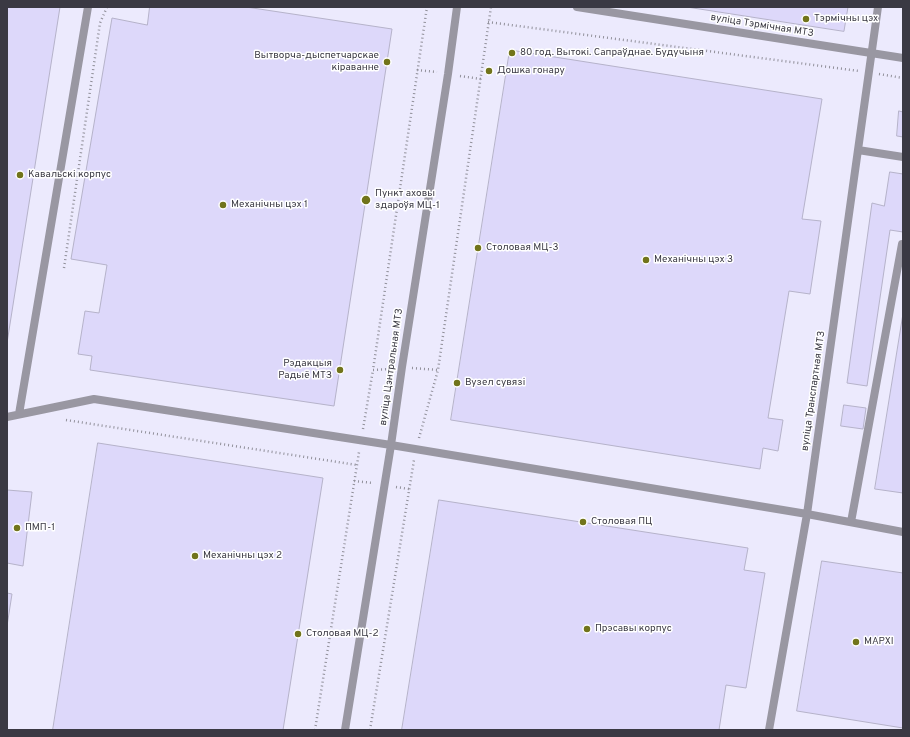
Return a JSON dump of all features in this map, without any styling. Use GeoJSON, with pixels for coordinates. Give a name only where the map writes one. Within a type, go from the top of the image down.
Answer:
{"type":"FeatureCollection","features":[{"type":"Feature","properties":{"kind":"lane"},"geometry":{"type":"LineString","coordinates":[[19,414],[88,7]]}},
{"type":"Feature","properties":{"kind":"lane","name":"вуліца Цэнтральная МТЗ"},"geometry":{"type":"LineString","coordinates":[[345,730],[391,445],[457,7]]}},
{"type":"Feature","properties":{"kind":"lane","name":"вуліца Тэрмічная МТЗ"},"geometry":{"type":"LineString","coordinates":[[577,7],[903,58]]}},
{"type":"Feature","properties":{"kind":"lane","name":"вуліца Транспартная МТЗ"},"geometry":{"type":"LineString","coordinates":[[769,730],[807,514],[878,7]]}},
{"type":"Feature","properties":{"kind":"lane"},"geometry":{"type":"LineString","coordinates":[[858,150],[903,157]]}},
{"type":"Feature","properties":{"kind":"lane"},"geometry":{"type":"LineString","coordinates":[[851,522],[903,244]]}},
{"type":"Feature","properties":{"kind":"lane"},"geometry":{"type":"LineString","coordinates":[[7,417],[94,400],[361,440],[807,514],[903,532]]}},
{"type":"Feature","properties":{"kind":"path"},"geometry":{"type":"LineString","coordinates":[[64,268],[100,23],[107,7]]}},
{"type":"Feature","properties":{"kind":"path"},"geometry":{"type":"LineString","coordinates":[[315,730],[373,370],[427,7]]}},
{"type":"Feature","properties":{"kind":"path"},"geometry":{"type":"LineString","coordinates":[[370,730],[416,449],[438,370],[491,7]]}},
{"type":"Feature","properties":{"kind":"path"},"geometry":{"type":"LineString","coordinates":[[488,22],[869,72],[903,78]]}},
{"type":"Feature","properties":{"kind":"path"},"geometry":{"type":"LineString","coordinates":[[373,370],[402,367],[438,370]]}},
{"type":"Feature","properties":{"kind":"path"},"geometry":{"type":"LineString","coordinates":[[66,420],[357,465]]}},
{"type":"Feature","properties":{"kind":"shaded area"},"geometry":{"type":"Polygon","coordinates":[[[7,7],[903,7],[903,730],[7,730],[7,7]]]}},
{"type":"Feature","properties":{"kind":"building","name":"Кавальскі корпус"},"geometry":{"type":"Polygon","coordinates":[[[7,7],[60,7],[7,343],[7,7]]]}},
{"type":"Feature","properties":{"kind":"building","name":"Механічны цэх 1"},"geometry":{"type":"Polygon","coordinates":[[[150,7],[246,7],[392,29],[334,406],[90,370],[92,356],[78,354],[85,311],[99,313],[107,265],[71,259],[112,18],[147,25],[150,7]]]}},
{"type":"Feature","properties":{"kind":"building","name":"Тэрмічны цэх"},"geometry":{"type":"Polygon","coordinates":[[[687,7],[848,7],[844,31],[687,7]]]}},
{"type":"Feature","properties":{"kind":"building","name":"Механічны цэх 3"},"geometry":{"type":"Polygon","coordinates":[[[510,50],[822,99],[802,219],[821,221],[810,294],[789,291],[768,418],[783,420],[778,451],[763,448],[760,469],[451,420],[510,50]]]}},
{"type":"Feature","properties":{"kind":"building"},"geometry":{"type":"Polygon","coordinates":[[[899,111],[903,112],[903,137],[897,136],[899,111]]]}},
{"type":"Feature","properties":{"kind":"building"},"geometry":{"type":"Polygon","coordinates":[[[890,172],[903,174],[903,232],[890,230],[867,386],[847,383],[872,203],[884,206],[890,172]]]}},
{"type":"Feature","properties":{"kind":"building"},"geometry":{"type":"Polygon","coordinates":[[[903,314],[903,493],[875,489],[903,314]]]}},
{"type":"Feature","properties":{"kind":"building"},"geometry":{"type":"Polygon","coordinates":[[[844,405],[866,408],[863,429],[841,426],[844,405]]]}},
{"type":"Feature","properties":{"kind":"building","name":"Механічны цэх 2"},"geometry":{"type":"Polygon","coordinates":[[[98,443],[323,478],[283,730],[53,730],[98,443]]]}},
{"type":"Feature","properties":{"kind":"building","name":"ПМП-1"},"geometry":{"type":"Polygon","coordinates":[[[7,490],[32,492],[23,566],[7,563],[7,490]]]}},
{"type":"Feature","properties":{"kind":"building","name":"Прэсавы корпус"},"geometry":{"type":"Polygon","coordinates":[[[439,500],[748,548],[744,570],[765,573],[746,688],[726,685],[719,730],[402,730],[439,500]]]}},
{"type":"Feature","properties":{"kind":"building","name":"МАРХІ"},"geometry":{"type":"Polygon","coordinates":[[[822,561],[903,573],[903,728],[797,711],[822,561]]]}},
{"type":"Feature","properties":{"kind":"building"},"geometry":{"type":"Polygon","coordinates":[[[7,593],[12,594],[7,626],[7,593]]]}},
{"type":"Feature","properties":{"kind":"place","name":"Тэрмічны цэх"},"geometry":{"type":"Point","coordinates":[806,19]}},
{"type":"Feature","properties":{"kind":"place","name":"80 год. Вытокі. Сапраўднае. Будучыня"},"geometry":{"type":"Point","coordinates":[512,53]}},
{"type":"Feature","properties":{"kind":"place","name":"Вытворча-дыспетчарскае кіраванне"},"geometry":{"type":"Point","coordinates":[387,62]}},
{"type":"Feature","properties":{"kind":"place","name":"Дошка гонару"},"geometry":{"type":"Point","coordinates":[489,71]}},
{"type":"Feature","properties":{"kind":"place","name":"Кавальскі корпус"},"geometry":{"type":"Point","coordinates":[20,175]}},
{"type":"Feature","properties":{"kind":"place","name":"Пункт аховы здароўя МЦ-1"},"geometry":{"type":"Point","coordinates":[366,200]}},
{"type":"Feature","properties":{"kind":"place","name":"Механічны цэх 1"},"geometry":{"type":"Point","coordinates":[223,205]}},
{"type":"Feature","properties":{"kind":"place","name":"Столовая МЦ-3"},"geometry":{"type":"Point","coordinates":[478,248]}},
{"type":"Feature","properties":{"kind":"place","name":"Механічны цэх 3"},"geometry":{"type":"Point","coordinates":[646,260]}},
{"type":"Feature","properties":{"kind":"place","name":"Рэдакцыя Радыё МТЗ"},"geometry":{"type":"Point","coordinates":[340,370]}},
{"type":"Feature","properties":{"kind":"place","name":"Вузел сувязі"},"geometry":{"type":"Point","coordinates":[457,383]}},
{"type":"Feature","properties":{"kind":"place","name":"Столовая ПЦ"},"geometry":{"type":"Point","coordinates":[583,522]}},
{"type":"Feature","properties":{"kind":"place","name":"ПМП-1"},"geometry":{"type":"Point","coordinates":[17,528]}},
{"type":"Feature","properties":{"kind":"place","name":"Механічны цэх 2"},"geometry":{"type":"Point","coordinates":[195,556]}},
{"type":"Feature","properties":{"kind":"place","name":"Прэсавы корпус"},"geometry":{"type":"Point","coordinates":[587,629]}},
{"type":"Feature","properties":{"kind":"place","name":"Столовая МЦ-2"},"geometry":{"type":"Point","coordinates":[298,634]}},
{"type":"Feature","properties":{"kind":"place","name":"МАРХІ"},"geometry":{"type":"Point","coordinates":[856,642]}}]}
